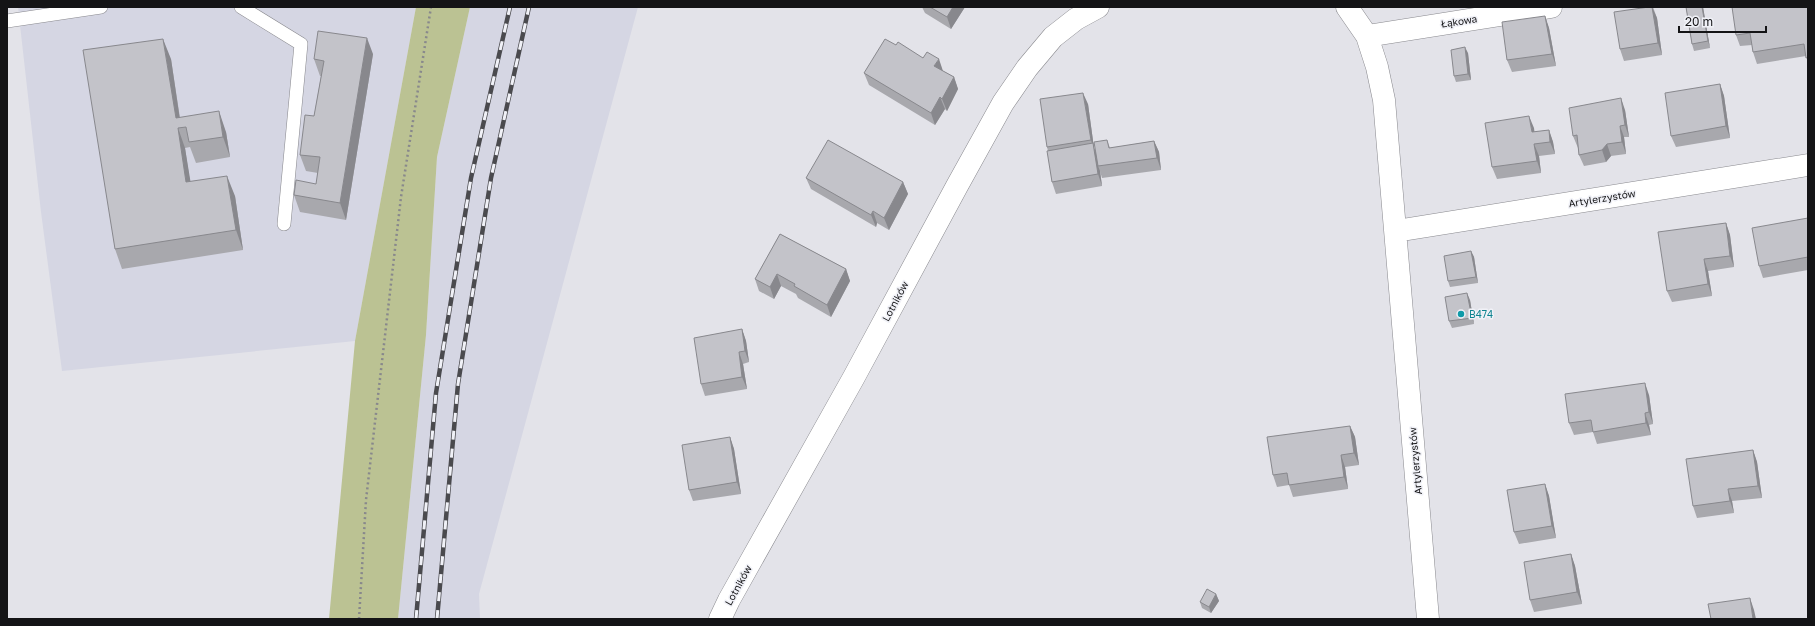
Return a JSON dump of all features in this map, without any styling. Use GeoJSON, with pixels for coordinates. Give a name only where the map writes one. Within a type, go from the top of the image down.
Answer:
{"type":"FeatureCollection","features":[{"type":"Feature","properties":{"kind":"street","name":"Lotników"},"geometry":{"type":"LineString","coordinates":[[720,619],[732,594],[854,377],[1003,103],[1031,63],[1072,13],[1098,7]]}},
{"type":"Feature","properties":{"kind":"street","name":"Artylerzystów"},"geometry":{"type":"LineString","coordinates":[[1347,7],[1367,36],[1378,67],[1384,100],[1428,619]]}},
{"type":"Feature","properties":{"kind":"street","name":"Łąkowa"},"geometry":{"type":"LineString","coordinates":[[1367,36],[1551,7]]}},
{"type":"Feature","properties":{"kind":"street","name":"Artylerzystów"},"geometry":{"type":"LineString","coordinates":[[1396,231],[1808,165]]}},
{"type":"Feature","properties":{"kind":"lane"},"geometry":{"type":"LineString","coordinates":[[7,21],[101,7]]}},
{"type":"Feature","properties":{"kind":"lane"},"geometry":{"type":"LineString","coordinates":[[241,7],[301,44],[284,224]]}},
{"type":"Feature","properties":{"kind":"path"},"geometry":{"type":"LineString","coordinates":[[359,619],[366,500],[401,197],[431,7]]}},
{"type":"Feature","properties":{"kind":"shaded area"},"geometry":{"type":"Polygon","coordinates":[[[18,7],[416,7],[355,341],[62,371],[41,212],[18,7]]]}},
{"type":"Feature","properties":{"kind":"shaded area"},"geometry":{"type":"Polygon","coordinates":[[[470,7],[638,7],[479,594],[480,619],[398,619],[426,335],[437,157],[470,7]]]}},
{"type":"Feature","properties":{"kind":"green space"},"geometry":{"type":"Polygon","coordinates":[[[416,7],[470,7],[437,157],[426,335],[398,619],[329,619],[355,341],[416,7]]]}},
{"type":"Feature","properties":{"kind":"building"},"geometry":{"type":"Polygon","coordinates":[[[930,7],[953,7],[947,17],[930,7]]]}},
{"type":"Feature","properties":{"kind":"building"},"geometry":{"type":"Polygon","coordinates":[[[1652,7],[1658,43],[1620,49],[1614,12],[1652,7]]]}},
{"type":"Feature","properties":{"kind":"building"},"geometry":{"type":"Polygon","coordinates":[[[1686,7],[1702,7],[1708,41],[1692,44],[1686,7]]]}},
{"type":"Feature","properties":{"kind":"building"},"geometry":{"type":"Polygon","coordinates":[[[1732,7],[1808,7],[1808,57],[1806,58],[1804,44],[1753,52],[1750,33],[1736,35],[1732,7]]]}},
{"type":"Feature","properties":{"kind":"building"},"geometry":{"type":"Polygon","coordinates":[[[1545,16],[1552,54],[1507,60],[1502,22],[1545,16]]]}},
{"type":"Feature","properties":{"kind":"building"},"geometry":{"type":"Polygon","coordinates":[[[318,31],[367,38],[340,203],[294,195],[296,180],[316,184],[320,157],[300,155],[305,115],[314,116],[324,61],[314,59],[318,31]]]}},
{"type":"Feature","properties":{"kind":"building"},"geometry":{"type":"Polygon","coordinates":[[[163,39],[176,118],[219,111],[223,137],[189,142],[186,127],[178,128],[186,182],[227,176],[236,230],[115,249],[83,50],[163,39]]]}},
{"type":"Feature","properties":{"kind":"building"},"geometry":{"type":"Polygon","coordinates":[[[885,39],[896,45],[898,42],[923,58],[927,52],[939,59],[934,66],[954,77],[942,99],[940,97],[931,113],[864,73],[885,39]]]}},
{"type":"Feature","properties":{"kind":"building"},"geometry":{"type":"Polygon","coordinates":[[[1465,47],[1468,74],[1454,76],[1451,50],[1465,47]]]}},
{"type":"Feature","properties":{"kind":"building"},"geometry":{"type":"Polygon","coordinates":[[[1720,84],[1726,126],[1671,136],[1665,93],[1720,84]]]}},
{"type":"Feature","properties":{"kind":"building"},"geometry":{"type":"Polygon","coordinates":[[[1083,93],[1091,140],[1047,147],[1040,99],[1083,93]]]}},
{"type":"Feature","properties":{"kind":"building"},"geometry":{"type":"Polygon","coordinates":[[[1621,98],[1625,125],[1620,126],[1622,142],[1607,144],[1602,150],[1579,155],[1577,135],[1573,136],[1569,108],[1621,98]]]}},
{"type":"Feature","properties":{"kind":"building"},"geometry":{"type":"Polygon","coordinates":[[[1529,116],[1532,132],[1549,130],[1550,142],[1534,144],[1537,161],[1492,167],[1485,123],[1529,116]]]}},
{"type":"Feature","properties":{"kind":"building"},"geometry":{"type":"Polygon","coordinates":[[[828,140],[903,182],[884,218],[873,211],[871,215],[806,178],[828,140]]]}},
{"type":"Feature","properties":{"kind":"building"},"geometry":{"type":"Polygon","coordinates":[[[1107,140],[1109,148],[1154,141],[1157,158],[1098,166],[1094,142],[1107,140]]]}},
{"type":"Feature","properties":{"kind":"building"},"geometry":{"type":"Polygon","coordinates":[[[1093,143],[1098,174],[1052,182],[1047,151],[1093,143]]]}},
{"type":"Feature","properties":{"kind":"building"},"geometry":{"type":"Polygon","coordinates":[[[1808,218],[1808,257],[1759,266],[1752,228],[1808,218]]]}},
{"type":"Feature","properties":{"kind":"building"},"geometry":{"type":"Polygon","coordinates":[[[1726,223],[1730,256],[1704,259],[1708,284],[1667,291],[1658,232],[1726,223]]]}},
{"type":"Feature","properties":{"kind":"building"},"geometry":{"type":"Polygon","coordinates":[[[780,234],[846,269],[827,305],[794,286],[795,284],[777,274],[770,287],[755,279],[780,234]]]}},
{"type":"Feature","properties":{"kind":"building"},"geometry":{"type":"Polygon","coordinates":[[[1471,251],[1476,277],[1448,281],[1444,256],[1471,251]]]}},
{"type":"Feature","properties":{"kind":"building","name":"B474"},"geometry":{"type":"Polygon","coordinates":[[[1467,293],[1472,318],[1449,321],[1445,297],[1467,293]]]}},
{"type":"Feature","properties":{"kind":"building"},"geometry":{"type":"Polygon","coordinates":[[[742,329],[745,351],[739,352],[742,377],[701,384],[694,338],[742,329]]]}},
{"type":"Feature","properties":{"kind":"building"},"geometry":{"type":"Polygon","coordinates":[[[1645,383],[1649,412],[1645,413],[1646,423],[1593,432],[1591,420],[1569,423],[1565,394],[1645,383]]]}},
{"type":"Feature","properties":{"kind":"building"},"geometry":{"type":"Polygon","coordinates":[[[1350,426],[1354,453],[1341,455],[1344,477],[1289,485],[1287,473],[1273,475],[1267,437],[1350,426]]]}},
{"type":"Feature","properties":{"kind":"building"},"geometry":{"type":"Polygon","coordinates":[[[730,437],[737,482],[689,490],[682,445],[730,437]]]}},
{"type":"Feature","properties":{"kind":"building"},"geometry":{"type":"Polygon","coordinates":[[[1753,450],[1758,486],[1728,489],[1730,501],[1693,506],[1686,459],[1753,450]]]}},
{"type":"Feature","properties":{"kind":"building"},"geometry":{"type":"Polygon","coordinates":[[[1545,484],[1552,526],[1514,532],[1507,490],[1545,484]]]}},
{"type":"Feature","properties":{"kind":"building"},"geometry":{"type":"Polygon","coordinates":[[[1571,554],[1577,592],[1530,600],[1524,562],[1571,554]]]}},
{"type":"Feature","properties":{"kind":"building"},"geometry":{"type":"Polygon","coordinates":[[[1207,589],[1216,594],[1209,607],[1200,602],[1207,589]]]}},
{"type":"Feature","properties":{"kind":"building"},"geometry":{"type":"Polygon","coordinates":[[[1750,598],[1753,619],[1711,619],[1708,604],[1750,598]]]}},
{"type":"Feature","properties":{"kind":"railway"},"geometry":{"type":"LineString","coordinates":[[416,619],[436,393],[471,178],[510,7]]}},
{"type":"Feature","properties":{"kind":"railway"},"geometry":{"type":"LineString","coordinates":[[437,619],[458,384],[491,178],[529,7]]}},
{"type":"Feature","properties":{"kind":"place","name":"B474"},"geometry":{"type":"Point","coordinates":[1461,314]}}]}
